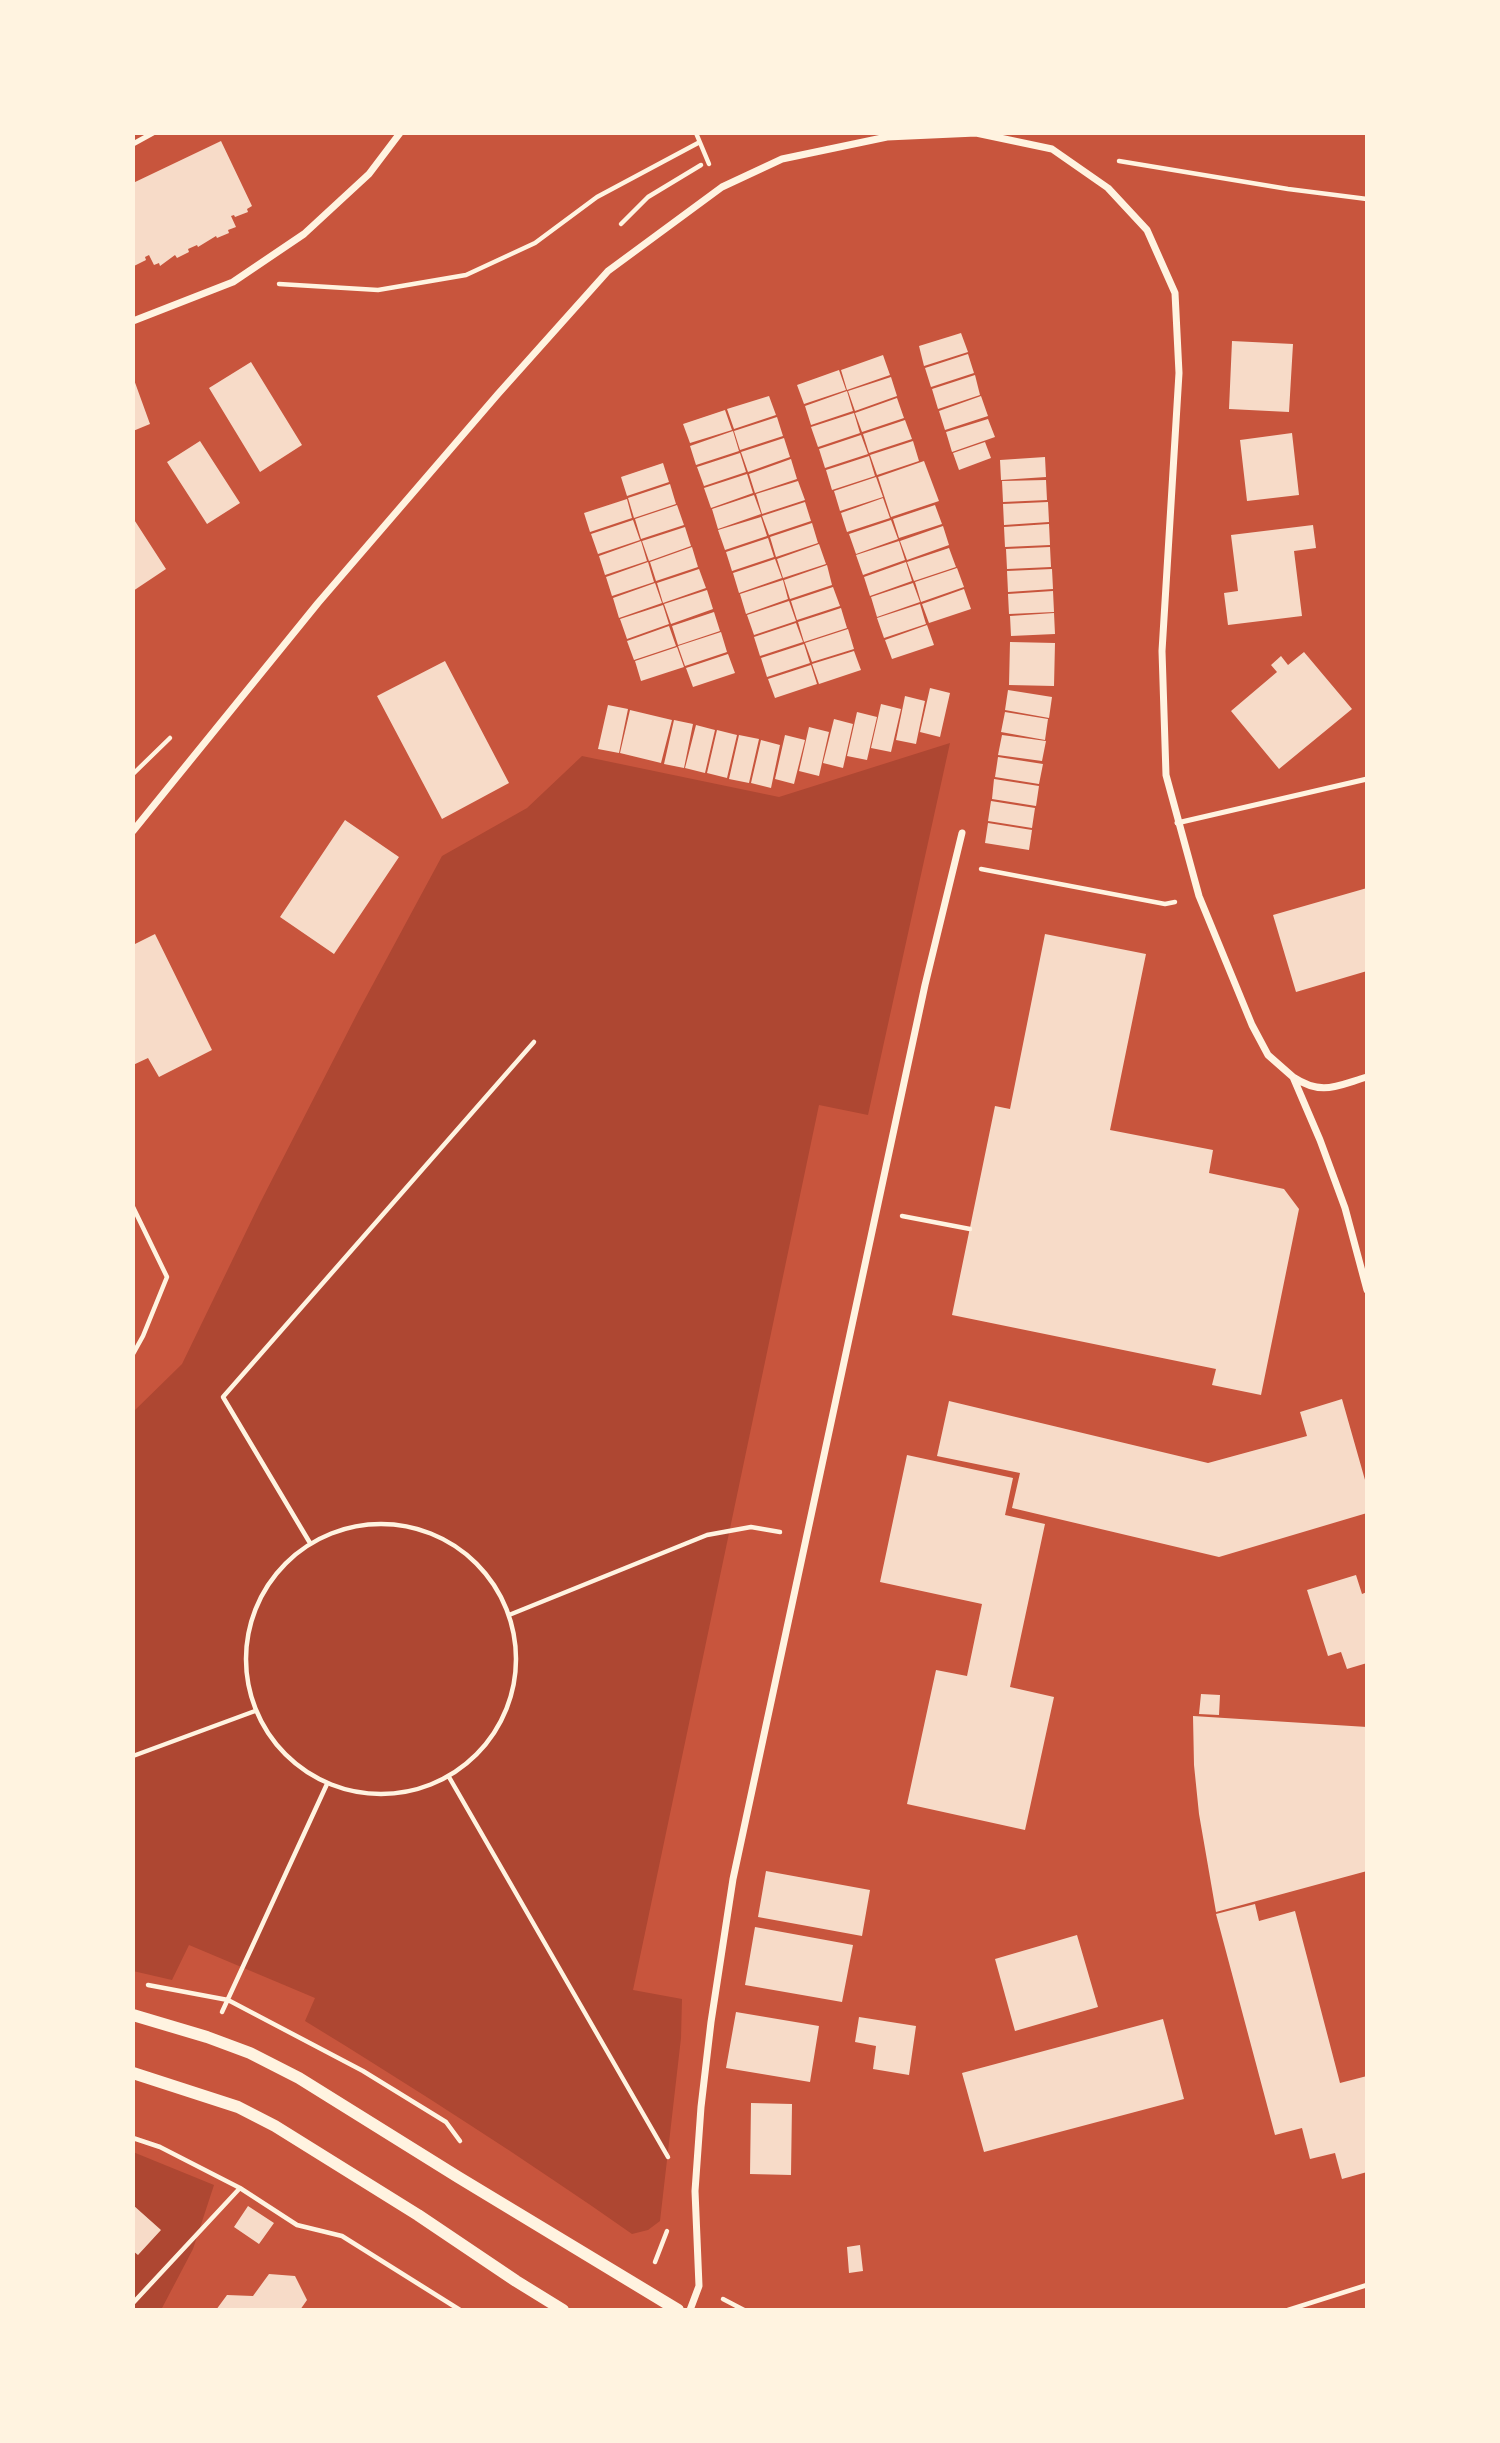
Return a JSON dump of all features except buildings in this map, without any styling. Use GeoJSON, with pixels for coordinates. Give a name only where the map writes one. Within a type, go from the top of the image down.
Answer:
{"type":"FeatureCollection","features":[{"type":"Feature","properties":{"kind":"street"},"geometry":{"type":"LineString","coordinates":[[133,321],[233,282],[304,234],[369,174],[400,133]]}},
{"type":"Feature","properties":{"kind":"street"},"geometry":{"type":"LineString","coordinates":[[133,831],[318,603],[608,271],[723,187],[782,159],[887,137],[976,134],[1052,149],[1108,188],[1147,230],[1175,293],[1179,373],[1162,651],[1166,775],[1199,896],[1252,1025],[1268,1055],[1310,1088],[1331,1087],[1367,1077]]}},
{"type":"Feature","properties":{"kind":"street"},"geometry":{"type":"LineString","coordinates":[[690,2310],[699,2286],[695,2191],[701,2107],[733,1879],[925,985],[962,832]]}},
{"type":"Feature","properties":{"kind":"street"},"geometry":{"type":"LineString","coordinates":[[1293,1077],[1345,1208],[1367,1290]]}},
{"type":"Feature","properties":{"kind":"street"},"geometry":{"type":"LineString","coordinates":[[133,2015],[207,2036],[250,2053],[299,2078],[678,2310]]}},
{"type":"Feature","properties":{"kind":"street"},"geometry":{"type":"LineString","coordinates":[[133,2073],[238,2108],[275,2126],[418,2214],[563,2310]]}},
{"type":"Feature","properties":{"kind":"lane"},"geometry":{"type":"LineString","coordinates":[[133,144],[153,133]]}},
{"type":"Feature","properties":{"kind":"lane"},"geometry":{"type":"LineString","coordinates":[[1177,823],[1367,779]]}},
{"type":"Feature","properties":{"kind":"path"},"geometry":{"type":"LineString","coordinates":[[233,282],[379,290],[466,275],[536,243],[597,197],[698,143],[695,133]]}},
{"type":"Feature","properties":{"kind":"path"},"geometry":{"type":"LineString","coordinates":[[1117,160],[1288,189],[1367,199]]}},
{"type":"Feature","properties":{"kind":"path"},"geometry":{"type":"LineString","coordinates":[[956,865],[1166,904],[1199,896]]}},
{"type":"Feature","properties":{"kind":"path"},"geometry":{"type":"LineString","coordinates":[[310,1543],[223,1397],[534,1042]]}},
{"type":"Feature","properties":{"kind":"path"},"geometry":{"type":"LineString","coordinates":[[133,1207],[167,1277],[144,1336],[133,1354]]}},
{"type":"Feature","properties":{"kind":"path"},"geometry":{"type":"LineString","coordinates":[[876,1210],[970,1229]]}},
{"type":"Feature","properties":{"kind":"path"},"geometry":{"type":"LineString","coordinates":[[388,1523],[427,1531],[462,1549],[489,1576],[509,1615],[517,1647],[514,1686],[502,1721],[481,1752],[449,1777],[414,1792],[373,1796],[327,1784],[301,1769],[275,1743],[255,1711],[246,1672],[248,1633],[261,1597],[283,1565],[310,1543],[350,1526],[388,1523]]}},
{"type":"Feature","properties":{"kind":"path"},"geometry":{"type":"LineString","coordinates":[[509,1615],[708,1535],[751,1527],[805,1537]]}},
{"type":"Feature","properties":{"kind":"path"},"geometry":{"type":"LineString","coordinates":[[133,1756],[255,1711]]}},
{"type":"Feature","properties":{"kind":"path"},"geometry":{"type":"LineString","coordinates":[[449,1777],[674,2167],[695,2191]]}},
{"type":"Feature","properties":{"kind":"path"},"geometry":{"type":"LineString","coordinates":[[207,2036],[228,2000],[327,1784]]}},
{"type":"Feature","properties":{"kind":"path"},"geometry":{"type":"LineString","coordinates":[[144,1985],[228,2000],[363,2071],[446,2122],[466,2148]]}},
{"type":"Feature","properties":{"kind":"path"},"geometry":{"type":"LineString","coordinates":[[133,2138],[160,2147],[240,2188],[297,2225],[342,2236],[460,2310]]}},
{"type":"Feature","properties":{"kind":"path"},"geometry":{"type":"LineString","coordinates":[[133,2303],[240,2188]]}},
{"type":"Feature","properties":{"kind":"path"},"geometry":{"type":"LineString","coordinates":[[643,2257],[655,2264],[667,2235],[668,2222]]}},
{"type":"Feature","properties":{"kind":"path"},"geometry":{"type":"LineString","coordinates":[[1287,2310],[1367,2285]]}},
{"type":"Feature","properties":{"kind":"shaded area"},"geometry":{"type":"Polygon","coordinates":[[[950,743],[868,1115],[819,1105],[633,1990],[682,1999],[681,2038],[660,2221],[648,2230],[632,2234],[470,2125],[305,2021],[315,1998],[189,1945],[172,1980],[133,1971],[133,1412],[182,1364],[260,1203],[442,856],[527,808],[582,756],[779,797],[950,743]]]}},
{"type":"Feature","properties":{"kind":"shaded area"},"geometry":{"type":"Polygon","coordinates":[[[133,2152],[214,2185],[193,2249],[161,2310],[133,2310],[133,2152]]]}}]}
